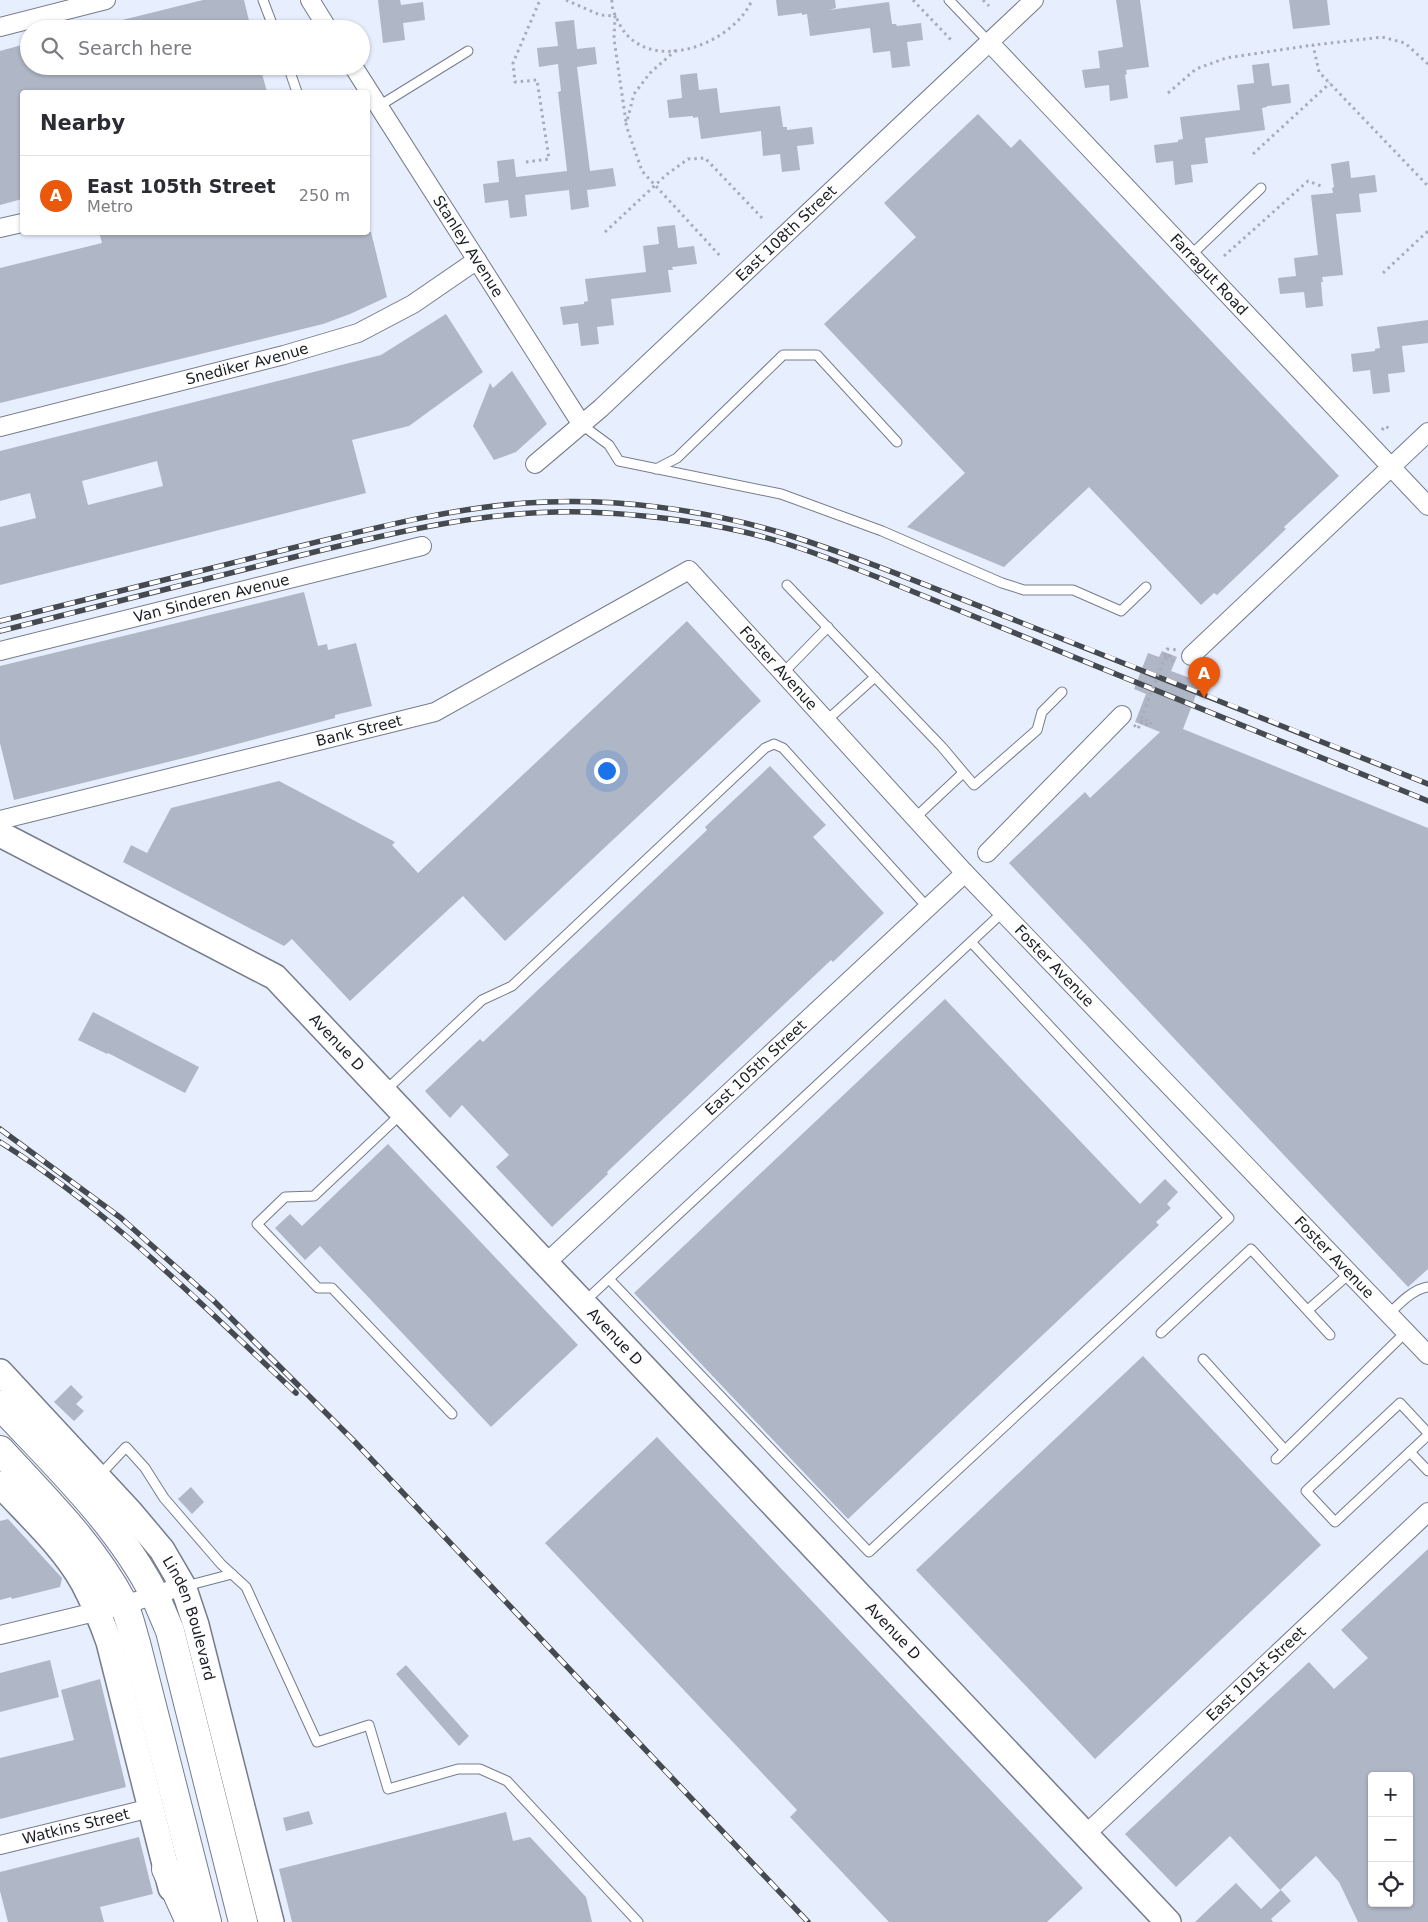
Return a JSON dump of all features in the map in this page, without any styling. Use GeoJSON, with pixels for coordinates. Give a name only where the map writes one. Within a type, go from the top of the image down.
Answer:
{"type":"FeatureCollection","features":[{"type":"Feature","properties":{"kind":"highway","name":"Linden Boulevard"},"geometry":{"type":"LineString","coordinates":[[0,1405],[106,1523],[130,1554],[154,1595],[170,1631],[243,1922]]}},
{"type":"Feature","properties":{"kind":"highway"},"geometry":{"type":"LineString","coordinates":[[0,1450],[76,1532],[101,1566],[124,1604],[136,1643],[207,1922]]}},
{"type":"Feature","properties":{"kind":"highway"},"geometry":{"type":"LineString","coordinates":[[166,1869],[190,1922]]}},
{"type":"Feature","properties":{"kind":"main road","name":"Avenue D"},"geometry":{"type":"LineString","coordinates":[[0,834],[275,977],[1168,1922]]}},
{"type":"Feature","properties":{"kind":"main road","name":"Linden Boulevard"},"geometry":{"type":"LineString","coordinates":[[0,1372],[98,1477],[162,1550],[183,1586],[196,1625],[271,1922]]}},
{"type":"Feature","properties":{"kind":"main road"},"geometry":{"type":"LineString","coordinates":[[0,1484],[58,1548],[82,1581],[97,1611],[109,1642],[179,1922]]}},
{"type":"Feature","properties":{"kind":"street"},"geometry":{"type":"LineString","coordinates":[[27,20],[106,0]]}},
{"type":"Feature","properties":{"kind":"street"},"geometry":{"type":"LineString","coordinates":[[310,0],[322,20]]}},
{"type":"Feature","properties":{"kind":"street","name":"East 108th Street"},"geometry":{"type":"LineString","coordinates":[[535,464],[582,425],[1034,0]]}},
{"type":"Feature","properties":{"kind":"street"},"geometry":{"type":"LineString","coordinates":[[0,27],[20,22]]}},
{"type":"Feature","properties":{"kind":"street","name":"Farragut Road"},"geometry":{"type":"LineString","coordinates":[[990,42],[1428,506]]}},
{"type":"Feature","properties":{"kind":"street","name":"Stanley Avenue"},"geometry":{"type":"LineString","coordinates":[[359,75],[368,90]]}},
{"type":"Feature","properties":{"kind":"street","name":"Stanley Avenue"},"geometry":{"type":"LineString","coordinates":[[372,97],[582,425]]}},
{"type":"Feature","properties":{"kind":"street"},"geometry":{"type":"LineString","coordinates":[[0,228],[20,223]]}},
{"type":"Feature","properties":{"kind":"street","name":"Snediker Avenue"},"geometry":{"type":"LineString","coordinates":[[0,427],[284,355],[358,333],[413,304],[477,260]]}},
{"type":"Feature","properties":{"kind":"street"},"geometry":{"type":"LineString","coordinates":[[1191,656],[1428,432]]}},
{"type":"Feature","properties":{"kind":"street","name":"Van Sinderen Avenue"},"geometry":{"type":"LineString","coordinates":[[0,651],[422,546]]}},
{"type":"Feature","properties":{"kind":"street","name":"Foster Avenue"},"geometry":{"type":"LineString","coordinates":[[689,570],[965,873],[1428,1355]]}},
{"type":"Feature","properties":{"kind":"street","name":"Bank Street"},"geometry":{"type":"LineString","coordinates":[[0,820],[435,712],[689,570]]}},
{"type":"Feature","properties":{"kind":"street"},"geometry":{"type":"LineString","coordinates":[[987,853],[1122,714]]}},
{"type":"Feature","properties":{"kind":"street","name":"East 105th Street"},"geometry":{"type":"LineString","coordinates":[[545,1264],[965,873]]}},
{"type":"Feature","properties":{"kind":"street","name":"East 101st Street"},"geometry":{"type":"LineString","coordinates":[[1084,1835],[1428,1512]]}},
{"type":"Feature","properties":{"kind":"street"},"geometry":{"type":"LineString","coordinates":[[0,1635],[124,1604],[183,1586]]}},
{"type":"Feature","properties":{"kind":"street","name":"Watkins Street"},"geometry":{"type":"LineString","coordinates":[[0,1846],[151,1808]]}},
{"type":"Feature","properties":{"kind":"lane"},"geometry":{"type":"LineString","coordinates":[[263,0],[271,20]]}},
{"type":"Feature","properties":{"kind":"lane"},"geometry":{"type":"LineString","coordinates":[[949,0],[990,42]]}},
{"type":"Feature","properties":{"kind":"lane"},"geometry":{"type":"LineString","coordinates":[[372,97],[468,51]]}},
{"type":"Feature","properties":{"kind":"lane"},"geometry":{"type":"LineString","coordinates":[[291,75],[296,90]]}},
{"type":"Feature","properties":{"kind":"lane"},"geometry":{"type":"LineString","coordinates":[[1191,255],[1262,188]]}},
{"type":"Feature","properties":{"kind":"lane"},"geometry":{"type":"LineString","coordinates":[[656,468],[677,458],[783,355],[816,355],[897,442]]}},
{"type":"Feature","properties":{"kind":"lane"},"geometry":{"type":"LineString","coordinates":[[582,425],[609,445],[619,461],[781,494],[882,530],[1002,583],[1024,590],[1073,590],[1121,611],[1146,587]]}},
{"type":"Feature","properties":{"kind":"lane"},"geometry":{"type":"LineString","coordinates":[[787,585],[942,747],[974,785],[1037,730],[1042,712],[1062,692]]}},
{"type":"Feature","properties":{"kind":"lane"},"geometry":{"type":"LineString","coordinates":[[783,672],[828,627]]}},
{"type":"Feature","properties":{"kind":"lane"},"geometry":{"type":"LineString","coordinates":[[826,720],[875,677]]}},
{"type":"Feature","properties":{"kind":"lane"},"geometry":{"type":"LineString","coordinates":[[383,1093],[482,1000],[512,986],[764,748],[774,744],[783,748],[928,908]]}},
{"type":"Feature","properties":{"kind":"lane"},"geometry":{"type":"LineString","coordinates":[[915,818],[963,773]]}},
{"type":"Feature","properties":{"kind":"lane"},"geometry":{"type":"LineString","coordinates":[[583,1303],[1003,912]]}},
{"type":"Feature","properties":{"kind":"lane"},"geometry":{"type":"LineString","coordinates":[[609,1279],[869,1552],[1221,1225],[1228,1218],[971,942]]}},
{"type":"Feature","properties":{"kind":"lane"},"geometry":{"type":"LineString","coordinates":[[402,1113],[314,1196],[285,1197],[257,1224],[318,1288],[332,1288],[452,1414]]}},
{"type":"Feature","properties":{"kind":"lane"},"geometry":{"type":"LineString","coordinates":[[1161,1333],[1251,1249],[1330,1335]]}},
{"type":"Feature","properties":{"kind":"lane"},"geometry":{"type":"LineString","coordinates":[[1308,1310],[1350,1273]]}},
{"type":"Feature","properties":{"kind":"lane"},"geometry":{"type":"LineString","coordinates":[[1389,1314],[1412,1294],[1428,1287]]}},
{"type":"Feature","properties":{"kind":"lane"},"geometry":{"type":"LineString","coordinates":[[1276,1459],[1406,1332]]}},
{"type":"Feature","properties":{"kind":"lane"},"geometry":{"type":"LineString","coordinates":[[1203,1359],[1285,1450]]}},
{"type":"Feature","properties":{"kind":"lane"},"geometry":{"type":"LineString","coordinates":[[1400,1403],[1428,1434],[1410,1452],[1335,1522],[1306,1491],[1400,1403]]}},
{"type":"Feature","properties":{"kind":"lane"},"geometry":{"type":"LineString","coordinates":[[98,1477],[106,1466],[126,1447],[145,1468],[164,1498],[221,1564],[246,1587],[317,1742],[369,1725],[388,1789],[458,1769],[480,1768],[507,1781],[638,1922]]}},
{"type":"Feature","properties":{"kind":"lane"},"geometry":{"type":"LineString","coordinates":[[1410,1452],[1428,1471]]}},
{"type":"Feature","properties":{"kind":"lane"},"geometry":{"type":"LineString","coordinates":[[183,1586],[232,1574]]}},
{"type":"Feature","properties":{"kind":"path"},"geometry":{"type":"LineString","coordinates":[[526,162],[549,159],[537,80],[515,82],[513,63],[540,0]]}},
{"type":"Feature","properties":{"kind":"path"},"geometry":{"type":"LineString","coordinates":[[566,0],[600,15],[615,16]]}},
{"type":"Feature","properties":{"kind":"path"},"geometry":{"type":"LineString","coordinates":[[612,0],[611,4],[615,16],[625,34],[643,48],[659,51],[690,49],[714,39],[731,26],[749,8],[752,0]]}},
{"type":"Feature","properties":{"kind":"path"},"geometry":{"type":"LineString","coordinates":[[913,0],[952,41]]}},
{"type":"Feature","properties":{"kind":"path"},"geometry":{"type":"LineString","coordinates":[[983,0],[989,6]]}},
{"type":"Feature","properties":{"kind":"path"},"geometry":{"type":"LineString","coordinates":[[615,16],[614,39],[626,125],[642,171],[722,258]]}},
{"type":"Feature","properties":{"kind":"path"},"geometry":{"type":"LineString","coordinates":[[1168,94],[1196,69],[1226,58],[1382,37],[1405,43],[1428,64]]}},
{"type":"Feature","properties":{"kind":"path"},"geometry":{"type":"LineString","coordinates":[[1313,46],[1319,72],[1428,186]]}},
{"type":"Feature","properties":{"kind":"path"},"geometry":{"type":"LineString","coordinates":[[626,125],[634,94],[650,73],[676,50]]}},
{"type":"Feature","properties":{"kind":"path"},"geometry":{"type":"LineString","coordinates":[[1254,154],[1330,83]]}},
{"type":"Feature","properties":{"kind":"path"},"geometry":{"type":"LineString","coordinates":[[605,232],[666,175],[688,159],[705,158],[763,218]]}},
{"type":"Feature","properties":{"kind":"path"},"geometry":{"type":"LineString","coordinates":[[1224,256],[1308,181],[1321,186]]}},
{"type":"Feature","properties":{"kind":"path"},"geometry":{"type":"LineString","coordinates":[[1382,273],[1428,231]]}},
{"type":"Feature","properties":{"kind":"path"},"geometry":{"type":"LineString","coordinates":[[1382,430],[1385,426],[1390,429]]}},
{"type":"Feature","properties":{"kind":"path"},"geometry":{"type":"LineString","coordinates":[[1140,724],[1142,719],[1151,722],[1150,726],[1140,722],[1166,654],[1173,657],[1172,661],[1168,660],[1164,658],[1166,652]]}},
{"type":"Feature","properties":{"kind":"building"},"geometry":{"type":"Polygon","coordinates":[[[203,0],[244,0],[249,20],[122,20],[203,0]]]}},
{"type":"Feature","properties":{"kind":"building"},"geometry":{"type":"Polygon","coordinates":[[[378,0],[400,0],[401,5],[423,2],[425,20],[403,23],[405,40],[383,43],[378,0]]]}},
{"type":"Feature","properties":{"kind":"building"},"geometry":{"type":"Polygon","coordinates":[[[776,0],[835,0],[836,8],[829,10],[889,2],[892,24],[897,26],[921,23],[923,40],[907,42],[910,66],[892,68],[890,51],[873,53],[870,28],[810,36],[807,14],[778,16],[776,0]]]}},
{"type":"Feature","properties":{"kind":"building"},"geometry":{"type":"Polygon","coordinates":[[[1116,0],[1140,0],[1149,67],[1126,70],[1128,98],[1110,101],[1109,85],[1085,88],[1082,70],[1100,68],[1098,51],[1123,47],[1116,0]]]}},
{"type":"Feature","properties":{"kind":"building"},"geometry":{"type":"Polygon","coordinates":[[[1289,0],[1327,0],[1330,25],[1293,29],[1289,0]]]}},
{"type":"Feature","properties":{"kind":"building"},"geometry":{"type":"Polygon","coordinates":[[[574,20],[577,49],[595,47],[597,64],[577,67],[590,171],[613,168],[616,186],[587,190],[589,207],[571,210],[569,190],[525,195],[527,216],[510,218],[508,200],[485,203],[483,184],[499,182],[497,161],[514,159],[516,177],[567,171],[558,92],[561,91],[558,64],[539,67],[537,48],[558,46],[555,22],[574,20]]]}},
{"type":"Feature","properties":{"kind":"building"},"geometry":{"type":"Polygon","coordinates":[[[20,45],[20,75],[262,75],[266,90],[20,90],[20,200],[0,205],[0,51],[20,45]]]}},
{"type":"Feature","properties":{"kind":"building"},"geometry":{"type":"Polygon","coordinates":[[[1269,63],[1272,86],[1289,84],[1291,103],[1262,108],[1265,130],[1205,138],[1208,163],[1191,165],[1193,182],[1175,185],[1173,161],[1156,163],[1154,145],[1178,142],[1178,140],[1183,139],[1180,117],[1240,110],[1237,85],[1254,83],[1252,65],[1269,63]]]}},
{"type":"Feature","properties":{"kind":"building"},"geometry":{"type":"Polygon","coordinates":[[[697,73],[699,90],[717,88],[720,113],[780,106],[783,127],[787,127],[787,130],[812,127],[814,144],[797,146],[800,170],[782,172],[780,154],[763,156],[761,131],[701,139],[698,117],[669,118],[667,100],[682,98],[680,75],[697,73]]]}},
{"type":"Feature","properties":{"kind":"building"},"geometry":{"type":"Polygon","coordinates":[[[978,114],[1011,148],[1020,139],[1339,476],[1284,527],[1286,529],[1217,595],[1214,593],[1201,605],[1089,487],[1004,567],[907,527],[965,473],[824,324],[916,237],[884,203],[978,114]]]}},
{"type":"Feature","properties":{"kind":"building"},"geometry":{"type":"Polygon","coordinates":[[[1349,161],[1351,178],[1375,175],[1377,192],[1359,194],[1361,212],[1336,214],[1343,275],[1322,277],[1323,306],[1306,308],[1304,292],[1280,294],[1278,278],[1296,276],[1294,258],[1318,255],[1311,195],[1333,193],[1331,164],[1349,161]]]}},
{"type":"Feature","properties":{"kind":"building"},"geometry":{"type":"Polygon","coordinates":[[[675,225],[678,248],[694,246],[697,264],[672,267],[673,270],[668,270],[671,292],[611,299],[614,325],[597,327],[599,344],[581,346],[578,323],[563,325],[560,307],[584,304],[584,302],[588,301],[585,279],[646,272],[643,246],[659,244],[657,227],[675,225]]]}},
{"type":"Feature","properties":{"kind":"building"},"geometry":{"type":"Polygon","coordinates":[[[371,232],[387,297],[323,324],[0,403],[0,268],[102,243],[100,235],[370,235],[371,232]]]}},
{"type":"Feature","properties":{"kind":"building"},"geometry":{"type":"Polygon","coordinates":[[[446,314],[483,372],[409,426],[352,440],[366,493],[0,585],[0,527],[36,518],[30,493],[0,501],[0,451],[381,355],[446,314]],[[157,461],[82,481],[88,505],[163,486],[157,461]]]}},
{"type":"Feature","properties":{"kind":"building"},"geometry":{"type":"Polygon","coordinates":[[[1428,320],[1428,343],[1402,346],[1405,372],[1388,374],[1390,392],[1373,394],[1370,370],[1353,372],[1351,354],[1375,351],[1375,349],[1380,348],[1377,327],[1428,320]]]}},
{"type":"Feature","properties":{"kind":"building"},"geometry":{"type":"Polygon","coordinates":[[[512,371],[547,424],[516,452],[494,460],[473,426],[490,383],[493,388],[512,371]]]}},
{"type":"Feature","properties":{"kind":"building"},"geometry":{"type":"Polygon","coordinates":[[[304,592],[318,646],[327,644],[328,650],[356,643],[372,706],[335,715],[335,718],[192,756],[14,800],[0,743],[0,666],[304,592]]]}},
{"type":"Feature","properties":{"kind":"building"},"geometry":{"type":"Polygon","coordinates":[[[687,621],[761,701],[505,941],[463,896],[350,1001],[292,939],[284,946],[123,862],[131,845],[147,853],[171,808],[279,781],[395,842],[392,845],[418,873],[687,621]]]}},
{"type":"Feature","properties":{"kind":"building"},"geometry":{"type":"Polygon","coordinates":[[[1162,651],[1177,657],[1171,671],[1201,682],[1183,729],[1428,828],[1428,1269],[1408,1287],[1009,863],[1085,792],[1090,798],[1160,732],[1135,722],[1146,694],[1134,689],[1148,653],[1159,657],[1162,651]]]}},
{"type":"Feature","properties":{"kind":"building"},"geometry":{"type":"Polygon","coordinates":[[[770,766],[826,825],[813,837],[884,913],[833,962],[831,960],[607,1172],[608,1174],[552,1227],[496,1167],[509,1155],[462,1105],[450,1118],[425,1091],[480,1039],[483,1042],[707,830],[705,827],[770,766]]]}},
{"type":"Feature","properties":{"kind":"building"},"geometry":{"type":"Polygon","coordinates":[[[945,999],[1140,1204],[1165,1179],[1178,1192],[1167,1204],[1171,1208],[1156,1222],[1159,1225],[848,1519],[634,1293],[945,999]]]}},
{"type":"Feature","properties":{"kind":"building"},"geometry":{"type":"Polygon","coordinates":[[[93,1012],[199,1067],[185,1093],[108,1053],[78,1040],[93,1012]]]}},
{"type":"Feature","properties":{"kind":"building"},"geometry":{"type":"Polygon","coordinates":[[[388,1144],[578,1345],[491,1427],[320,1246],[305,1260],[275,1228],[290,1214],[302,1226],[388,1144]]]}},
{"type":"Feature","properties":{"kind":"building"},"geometry":{"type":"Polygon","coordinates":[[[1143,1356],[1321,1545],[1095,1759],[916,1570],[1143,1356]]]}},
{"type":"Feature","properties":{"kind":"building"},"geometry":{"type":"Polygon","coordinates":[[[71,1385],[83,1397],[76,1404],[84,1411],[74,1421],[54,1402],[71,1385]]]}},
{"type":"Feature","properties":{"kind":"building"},"geometry":{"type":"Polygon","coordinates":[[[657,1437],[1083,1888],[1047,1922],[889,1922],[790,1817],[797,1810],[545,1543],[657,1437]]]}},
{"type":"Feature","properties":{"kind":"building"},"geometry":{"type":"Polygon","coordinates":[[[191,1487],[204,1502],[192,1514],[178,1499],[191,1487]]]}},
{"type":"Feature","properties":{"kind":"building"},"geometry":{"type":"Polygon","coordinates":[[[8,1519],[62,1578],[60,1587],[12,1599],[11,1597],[0,1600],[0,1521],[8,1519]]]}},
{"type":"Feature","properties":{"kind":"building"},"geometry":{"type":"Polygon","coordinates":[[[1428,1549],[1428,1922],[1358,1922],[1339,1882],[1316,1856],[1280,1890],[1230,1836],[1176,1887],[1125,1834],[1309,1662],[1334,1689],[1368,1658],[1341,1630],[1428,1549]]]}},
{"type":"Feature","properties":{"kind":"building"},"geometry":{"type":"Polygon","coordinates":[[[50,1660],[59,1697],[0,1712],[0,1673],[50,1660]]]}},
{"type":"Feature","properties":{"kind":"building"},"geometry":{"type":"Polygon","coordinates":[[[406,1665],[469,1736],[459,1746],[396,1674],[406,1665]]]}},
{"type":"Feature","properties":{"kind":"building"},"geometry":{"type":"Polygon","coordinates":[[[100,1679],[126,1787],[0,1819],[0,1758],[74,1740],[61,1690],[100,1679]]]}},
{"type":"Feature","properties":{"kind":"building"},"geometry":{"type":"Polygon","coordinates":[[[309,1811],[313,1824],[286,1831],[283,1818],[309,1811]]]}},
{"type":"Feature","properties":{"kind":"building"},"geometry":{"type":"Polygon","coordinates":[[[506,1812],[513,1841],[530,1837],[586,1897],[592,1922],[292,1922],[279,1869],[506,1812]]]}},
{"type":"Feature","properties":{"kind":"building"},"geometry":{"type":"Polygon","coordinates":[[[139,1837],[153,1894],[100,1907],[104,1922],[8,1922],[0,1891],[0,1872],[139,1837]]]}},
{"type":"Feature","properties":{"kind":"building"},"geometry":{"type":"Polygon","coordinates":[[[1236,1883],[1261,1909],[1281,1890],[1291,1901],[1271,1919],[1273,1922],[1195,1922],[1236,1883]]]}},
{"type":"Feature","properties":{"kind":"railway"},"geometry":{"type":"LineString","coordinates":[[0,621],[344,535],[434,515],[526,503],[591,502],[657,507],[754,525],[844,554],[1120,661],[1428,784]]}},
{"type":"Feature","properties":{"kind":"railway"},"geometry":{"type":"LineString","coordinates":[[0,631],[316,552],[431,526],[508,515],[547,512],[587,512],[664,518],[758,535],[830,559],[1428,801]]}},
{"type":"Feature","properties":{"kind":"railway"},"geometry":{"type":"LineString","coordinates":[[0,1129],[121,1218],[213,1300],[355,1442],[808,1922]]}},
{"type":"Feature","properties":{"kind":"railway"},"geometry":{"type":"LineString","coordinates":[[0,1142],[40,1169],[117,1228],[190,1293],[296,1393]]}},
{"type":"Feature","properties":{"kind":"place","name":"East 105th Street"},"geometry":{"type":"Point","coordinates":[1204,698]}}]}
